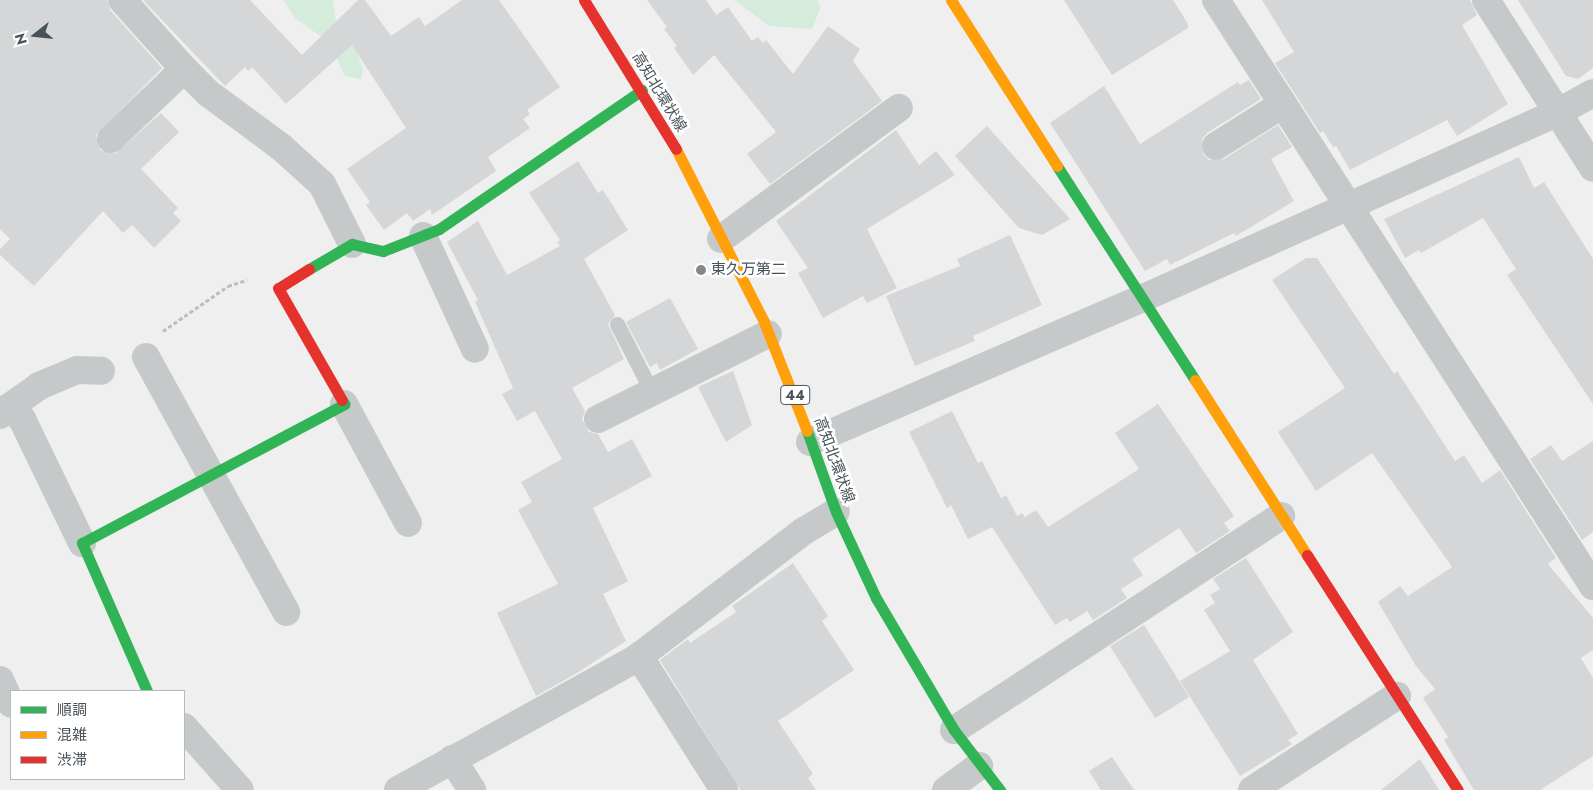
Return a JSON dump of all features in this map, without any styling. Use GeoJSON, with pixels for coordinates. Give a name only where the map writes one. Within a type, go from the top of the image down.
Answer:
{"type":"FeatureCollection","features":[{"type":"Feature","properties":{"kind":"street"},"geometry":{"type":"LineString","coordinates":[[122,0],[208,93],[281,147],[322,184],[352,244]]}},
{"type":"Feature","properties":{"kind":"street","name":"高知北環状線"},"geometry":{"type":"LineString","coordinates":[[584,0],[642,90],[685,164],[768,334],[796,396],[810,442],[836,512],[876,598],[954,730],[979,766],[1000,790]]}},
{"type":"Feature","properties":{"kind":"street"},"geometry":{"type":"LineString","coordinates":[[951,0],[1141,299],[1458,790]]}},
{"type":"Feature","properties":{"kind":"street"},"geometry":{"type":"LineString","coordinates":[[1216,0],[1593,586]]}},
{"type":"Feature","properties":{"kind":"street"},"geometry":{"type":"LineString","coordinates":[[1486,0],[1593,168]]}},
{"type":"Feature","properties":{"kind":"street"},"geometry":{"type":"LineString","coordinates":[[111,139],[184,69]]}},
{"type":"Feature","properties":{"kind":"street"},"geometry":{"type":"LineString","coordinates":[[408,523],[344,404],[278,288],[352,244],[383,252],[439,229],[642,90]]}},
{"type":"Feature","properties":{"kind":"street"},"geometry":{"type":"LineString","coordinates":[[810,442],[1141,299],[1346,204],[1557,113],[1593,93]]}},
{"type":"Feature","properties":{"kind":"street"},"geometry":{"type":"LineString","coordinates":[[1216,146],[1283,104]]}},
{"type":"Feature","properties":{"kind":"street"},"geometry":{"type":"LineString","coordinates":[[720,239],[899,108]]}},
{"type":"Feature","properties":{"kind":"street"},"geometry":{"type":"LineString","coordinates":[[423,236],[475,349]]}},
{"type":"Feature","properties":{"kind":"street"},"geometry":{"type":"LineString","coordinates":[[598,419],[768,334]]}},
{"type":"Feature","properties":{"kind":"street"},"geometry":{"type":"LineString","coordinates":[[151,347],[211,474],[286,612]]}},
{"type":"Feature","properties":{"kind":"street"},"geometry":{"type":"LineString","coordinates":[[4,412],[39,386],[77,370],[101,371]]}},
{"type":"Feature","properties":{"kind":"street"},"geometry":{"type":"LineString","coordinates":[[82,543],[344,404]]}},
{"type":"Feature","properties":{"kind":"street"},"geometry":{"type":"LineString","coordinates":[[4,412],[22,419],[82,543],[147,690]]}},
{"type":"Feature","properties":{"kind":"street"},"geometry":{"type":"LineString","coordinates":[[398,790],[639,656],[804,531],[836,512]]}},
{"type":"Feature","properties":{"kind":"street"},"geometry":{"type":"LineString","coordinates":[[954,730],[1281,516]]}},
{"type":"Feature","properties":{"kind":"street"},"geometry":{"type":"LineString","coordinates":[[639,656],[724,790]]}},
{"type":"Feature","properties":{"kind":"street"},"geometry":{"type":"LineString","coordinates":[[0,680],[10,702]]}},
{"type":"Feature","properties":{"kind":"street"},"geometry":{"type":"LineString","coordinates":[[1252,790],[1397,696]]}},
{"type":"Feature","properties":{"kind":"street"},"geometry":{"type":"LineString","coordinates":[[185,728],[240,790]]}},
{"type":"Feature","properties":{"kind":"street"},"geometry":{"type":"LineString","coordinates":[[452,760],[472,790]]}},
{"type":"Feature","properties":{"kind":"street"},"geometry":{"type":"LineString","coordinates":[[946,790],[979,766]]}},
{"type":"Feature","properties":{"kind":"lane"},"geometry":{"type":"LineString","coordinates":[[617,324],[652,392]]}},
{"type":"Feature","properties":{"kind":"path"},"geometry":{"type":"LineString","coordinates":[[151,347],[228,286],[252,278]]}},
{"type":"Feature","properties":{"kind":"green space"},"geometry":{"type":"Polygon","coordinates":[[[283,0],[333,0],[336,22],[353,39],[363,70],[361,79],[345,76],[330,43],[296,19],[283,0]]]}},
{"type":"Feature","properties":{"kind":"green space"},"geometry":{"type":"Polygon","coordinates":[[[734,0],[817,0],[821,6],[812,29],[769,26],[734,0]]]}},
{"type":"Feature","properties":{"kind":"building"},"geometry":{"type":"Polygon","coordinates":[[[0,0],[107,0],[110,10],[162,68],[96,135],[100,150],[115,154],[161,113],[179,132],[141,169],[178,208],[173,213],[181,221],[154,248],[132,225],[123,233],[103,211],[34,286],[0,255],[0,249],[10,239],[0,229],[0,0]]]}},
{"type":"Feature","properties":{"kind":"building"},"geometry":{"type":"Polygon","coordinates":[[[143,0],[250,0],[302,55],[358,0],[365,0],[391,36],[419,17],[425,26],[462,0],[499,0],[560,87],[527,110],[530,114],[523,119],[530,128],[488,157],[496,171],[432,215],[430,209],[413,221],[407,213],[384,230],[366,205],[370,202],[347,169],[406,128],[352,45],[286,104],[252,67],[248,71],[245,67],[225,86],[143,0]]]}},
{"type":"Feature","properties":{"kind":"building"},"geometry":{"type":"Polygon","coordinates":[[[647,0],[706,0],[716,15],[728,7],[752,41],[758,37],[763,43],[766,40],[793,74],[828,26],[860,49],[853,61],[882,101],[770,184],[747,154],[776,132],[714,55],[693,75],[674,48],[677,46],[664,29],[667,27],[647,0]]]}},
{"type":"Feature","properties":{"kind":"building"},"geometry":{"type":"Polygon","coordinates":[[[1064,0],[1173,0],[1188,24],[1188,28],[1112,75],[1064,0]]]}},
{"type":"Feature","properties":{"kind":"building"},"geometry":{"type":"Polygon","coordinates":[[[1262,0],[1470,0],[1477,15],[1462,25],[1508,104],[1457,136],[1447,120],[1350,170],[1336,146],[1333,147],[1323,131],[1320,133],[1275,63],[1294,52],[1262,0]]]}},
{"type":"Feature","properties":{"kind":"building"},"geometry":{"type":"Polygon","coordinates":[[[1518,0],[1593,0],[1593,68],[1578,79],[1566,76],[1518,0]]]}},
{"type":"Feature","properties":{"kind":"building"},"geometry":{"type":"Polygon","coordinates":[[[1249,80],[1261,99],[1207,133],[1202,139],[1203,154],[1209,160],[1224,159],[1278,125],[1292,147],[1271,159],[1294,201],[1236,236],[1234,233],[1170,265],[1167,259],[1145,271],[1050,123],[1104,86],[1140,144],[1238,82],[1240,85],[1249,80]]]}},
{"type":"Feature","properties":{"kind":"building"},"geometry":{"type":"Polygon","coordinates":[[[987,126],[1070,219],[1042,235],[1019,228],[955,156],[987,126]]]}},
{"type":"Feature","properties":{"kind":"building"},"geometry":{"type":"Polygon","coordinates":[[[896,130],[919,165],[936,151],[955,175],[867,229],[897,288],[867,303],[863,296],[823,318],[798,273],[808,268],[776,221],[896,130]]]}},
{"type":"Feature","properties":{"kind":"building"},"geometry":{"type":"Polygon","coordinates":[[[1519,157],[1534,188],[1544,182],[1593,259],[1593,404],[1507,275],[1516,269],[1483,218],[1421,253],[1419,250],[1405,258],[1384,219],[1519,157]]]}},
{"type":"Feature","properties":{"kind":"building"},"geometry":{"type":"Polygon","coordinates":[[[578,161],[598,193],[603,190],[628,230],[584,259],[615,315],[608,324],[624,359],[572,388],[585,411],[582,419],[589,432],[598,434],[608,452],[632,439],[652,476],[593,508],[628,581],[603,594],[626,641],[577,673],[536,696],[497,613],[558,584],[518,510],[532,502],[521,482],[562,459],[535,411],[517,421],[502,394],[513,388],[475,302],[478,300],[447,242],[478,221],[507,275],[560,246],[557,242],[560,240],[529,193],[578,161]]]}},
{"type":"Feature","properties":{"kind":"building"},"geometry":{"type":"Polygon","coordinates":[[[1010,235],[1042,305],[973,336],[975,341],[915,366],[886,296],[960,266],[957,259],[1010,235]]]}},
{"type":"Feature","properties":{"kind":"building"},"geometry":{"type":"Polygon","coordinates":[[[1306,258],[1317,258],[1394,374],[1397,371],[1455,461],[1464,455],[1482,483],[1500,470],[1556,558],[1548,564],[1593,618],[1593,650],[1581,658],[1593,678],[1593,756],[1540,790],[1474,790],[1444,740],[1448,737],[1423,698],[1435,689],[1416,666],[1378,602],[1400,586],[1408,596],[1452,567],[1372,453],[1316,491],[1278,432],[1345,388],[1272,280],[1306,258]]]}},
{"type":"Feature","properties":{"kind":"building"},"geometry":{"type":"Polygon","coordinates":[[[670,298],[698,349],[660,370],[657,363],[650,367],[626,322],[670,298]]]}},
{"type":"Feature","properties":{"kind":"building"},"geometry":{"type":"Polygon","coordinates":[[[733,371],[752,425],[726,442],[698,387],[733,371]]]}},
{"type":"Feature","properties":{"kind":"building"},"geometry":{"type":"Polygon","coordinates":[[[1158,404],[1234,516],[1224,523],[1230,531],[1196,553],[1179,528],[1132,559],[1143,575],[1121,589],[1127,598],[1093,620],[1087,611],[1070,622],[1067,618],[1055,625],[992,527],[968,539],[951,505],[947,508],[909,432],[952,411],[978,463],[982,461],[1001,498],[1006,495],[1017,516],[1022,513],[1025,517],[1036,510],[1048,527],[1139,469],[1115,433],[1158,404]]]}},
{"type":"Feature","properties":{"kind":"building"},"geometry":{"type":"Polygon","coordinates":[[[1593,441],[1593,532],[1582,540],[1530,459],[1551,445],[1562,461],[1593,441]]]}},
{"type":"Feature","properties":{"kind":"building"},"geometry":{"type":"Polygon","coordinates":[[[1246,558],[1293,632],[1253,660],[1298,734],[1288,740],[1292,744],[1240,776],[1180,681],[1230,651],[1204,610],[1215,603],[1210,595],[1220,589],[1213,579],[1246,558]]]}},
{"type":"Feature","properties":{"kind":"building"},"geometry":{"type":"Polygon","coordinates":[[[793,563],[828,616],[822,621],[854,670],[778,721],[813,774],[808,778],[816,790],[740,790],[660,660],[688,639],[690,643],[736,612],[732,606],[793,563]]]}},
{"type":"Feature","properties":{"kind":"building"},"geometry":{"type":"Polygon","coordinates":[[[1144,625],[1189,697],[1155,718],[1110,646],[1144,625]]]}},
{"type":"Feature","properties":{"kind":"building"},"geometry":{"type":"Polygon","coordinates":[[[1112,757],[1134,790],[1101,790],[1089,771],[1112,757]]]}},
{"type":"Feature","properties":{"kind":"building"},"geometry":{"type":"Polygon","coordinates":[[[1420,759],[1439,790],[1381,790],[1420,759]]]}},
{"type":"Feature","properties":{"kind":"traffic: fast"},"geometry":{"type":"LineString","coordinates":[[309,269],[352,244],[383,251],[439,229],[642,90]]}},
{"type":"Feature","properties":{"kind":"traffic: fast"},"geometry":{"type":"LineString","coordinates":[[1057,166],[1195,380]]}},
{"type":"Feature","properties":{"kind":"traffic: fast"},"geometry":{"type":"LineString","coordinates":[[147,690],[82,543],[344,404],[342,400]]}},
{"type":"Feature","properties":{"kind":"traffic: fast"},"geometry":{"type":"LineString","coordinates":[[807,431],[836,512],[876,598],[954,730],[1000,790]]}},
{"type":"Feature","properties":{"kind":"traffic: slow"},"geometry":{"type":"LineString","coordinates":[[951,0],[1057,166]]}},
{"type":"Feature","properties":{"kind":"traffic: slow"},"geometry":{"type":"LineString","coordinates":[[676,149],[764,322],[807,431]]}},
{"type":"Feature","properties":{"kind":"traffic: slow"},"geometry":{"type":"LineString","coordinates":[[1195,380],[1307,555]]}},
{"type":"Feature","properties":{"kind":"traffic: jam"},"geometry":{"type":"LineString","coordinates":[[584,0],[676,149]]}},
{"type":"Feature","properties":{"kind":"traffic: jam"},"geometry":{"type":"LineString","coordinates":[[309,269],[278,288],[342,400]]}},
{"type":"Feature","properties":{"kind":"traffic: jam"},"geometry":{"type":"LineString","coordinates":[[1307,555],[1458,790]]}},
{"type":"Feature","properties":{"kind":"place","name":"東久万第二"},"geometry":{"type":"Point","coordinates":[701,270]}}]}
